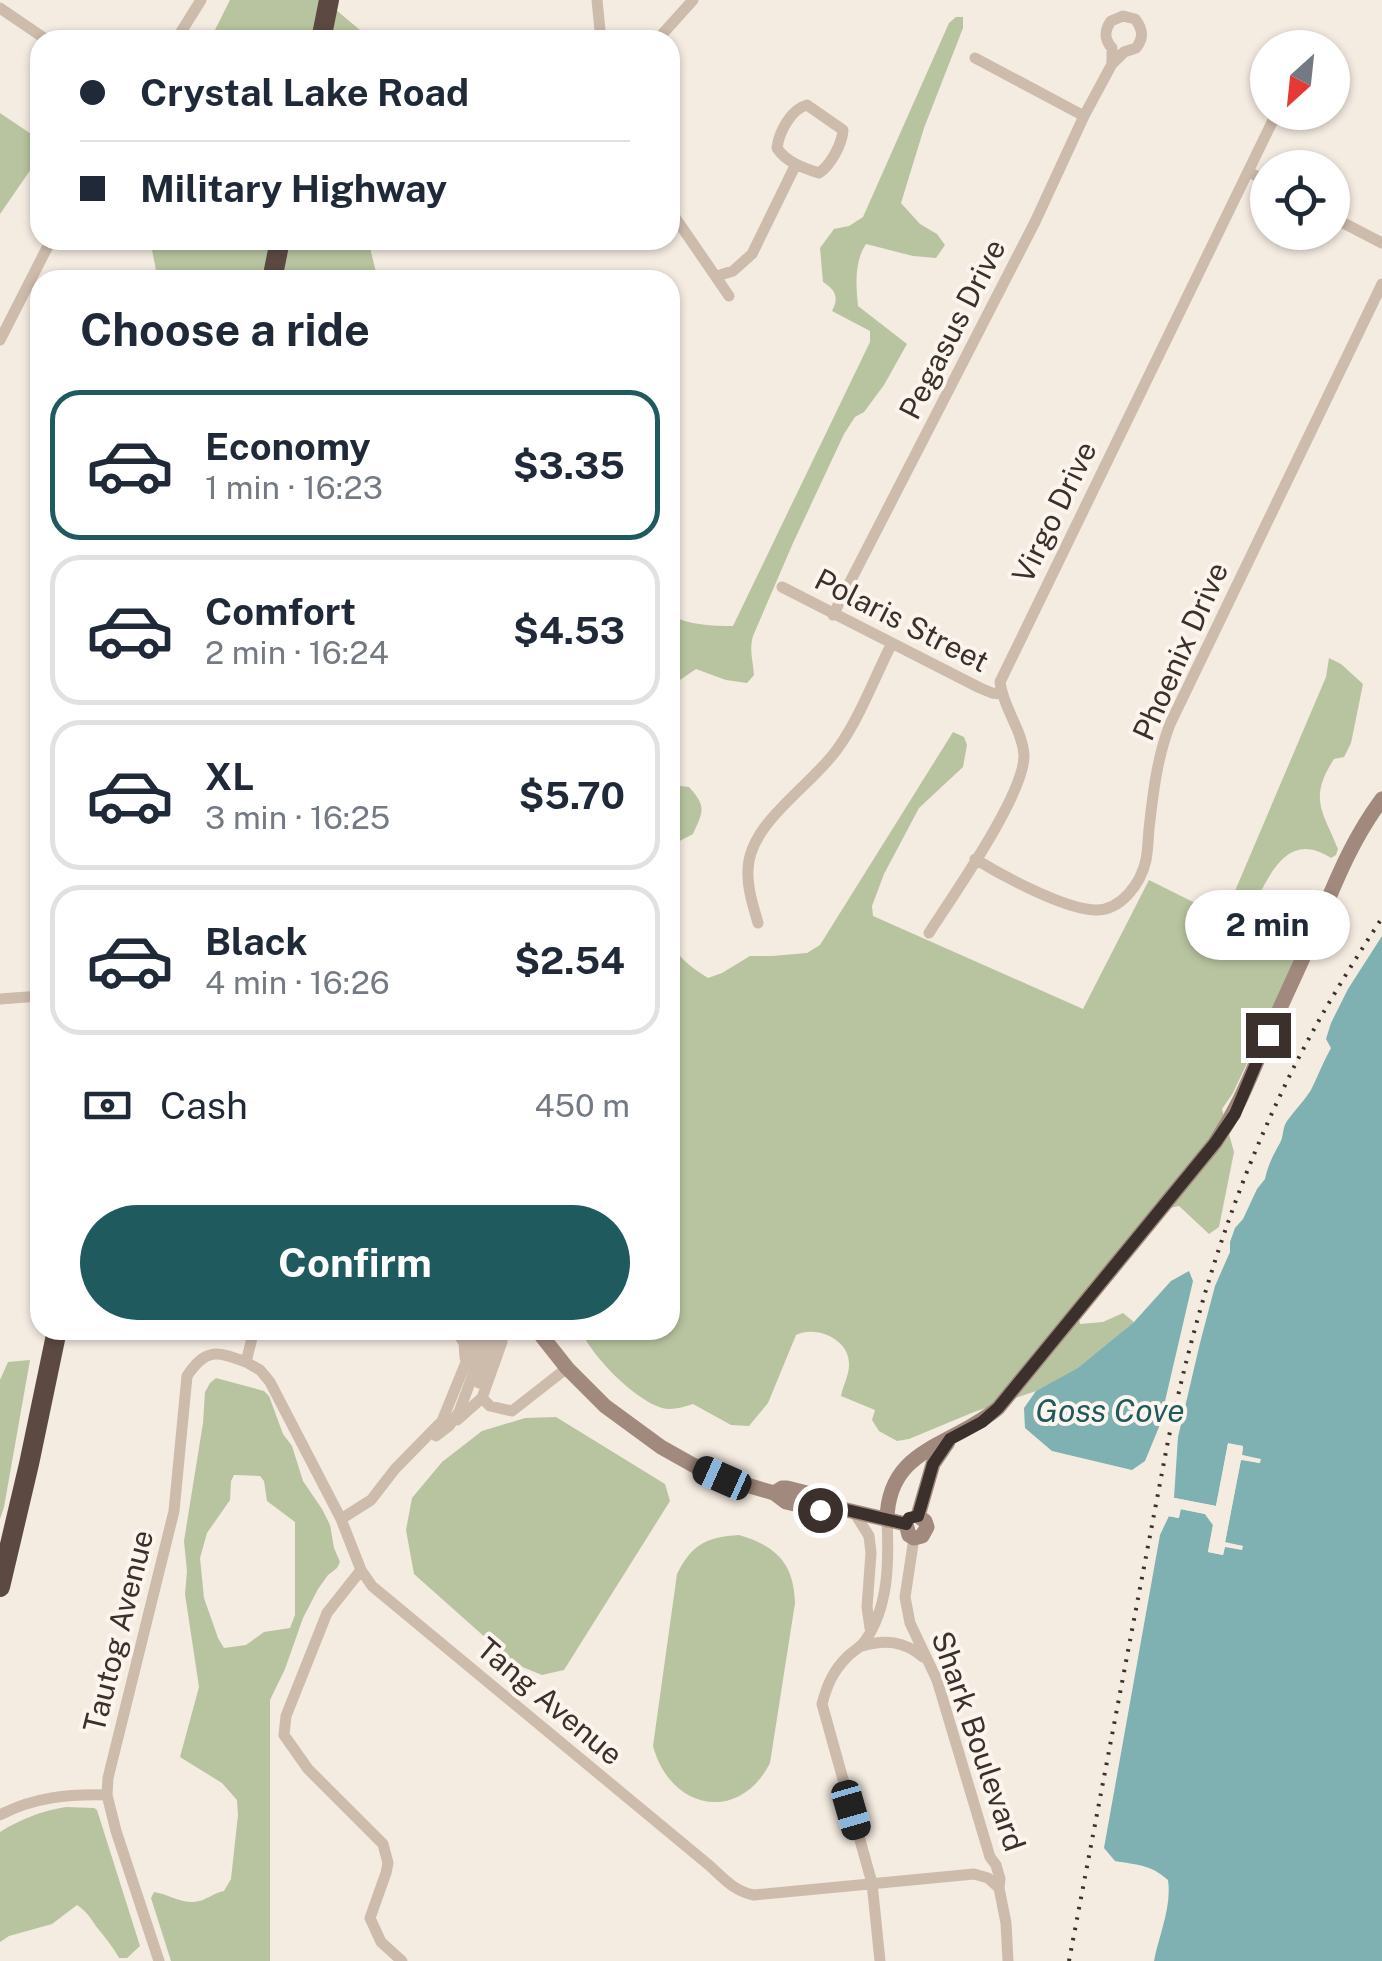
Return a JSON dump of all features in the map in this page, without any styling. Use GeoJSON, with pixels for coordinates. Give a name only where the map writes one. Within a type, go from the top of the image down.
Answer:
{"type":"FeatureCollection","features":[{"type":"Feature","properties":{"kind":"highway"},"geometry":{"type":"LineString","coordinates":[[323,30],[330,0]]}},
{"type":"Feature","properties":{"kind":"highway"},"geometry":{"type":"LineString","coordinates":[[0,1587],[55,1340]]}},
{"type":"Feature","properties":{"kind":"street"},"geometry":{"type":"LineString","coordinates":[[182,30],[201,0]]}},
{"type":"Feature","properties":{"kind":"street"},"geometry":{"type":"LineString","coordinates":[[597,0],[600,30]]}},
{"type":"Feature","properties":{"kind":"street"},"geometry":{"type":"LineString","coordinates":[[667,30],[693,0]]}},
{"type":"Feature","properties":{"kind":"street"},"geometry":{"type":"LineString","coordinates":[[0,8],[32,30]]}},
{"type":"Feature","properties":{"kind":"street"},"geometry":{"type":"LineString","coordinates":[[974,58],[1084,116]]}},
{"type":"Feature","properties":{"kind":"street","name":"Pegasus Drive"},"geometry":{"type":"LineString","coordinates":[[833,614],[1112,64]]}},
{"type":"Feature","properties":{"kind":"street"},"geometry":{"type":"LineString","coordinates":[[807,105],[840,126],[844,133],[824,170],[818,173],[796,164],[778,152],[777,142],[794,112],[807,105]]}},
{"type":"Feature","properties":{"kind":"street","name":"Virgo Drive"},"geometry":{"type":"LineString","coordinates":[[1001,694],[1004,672],[1269,130]]}},
{"type":"Feature","properties":{"kind":"street"},"geometry":{"type":"LineString","coordinates":[[717,276],[733,271],[752,254],[796,164]]}},
{"type":"Feature","properties":{"kind":"street"},"geometry":{"type":"LineString","coordinates":[[680,224],[729,296]]}},
{"type":"Feature","properties":{"kind":"street"},"geometry":{"type":"LineString","coordinates":[[1350,226],[1382,243]]}},
{"type":"Feature","properties":{"kind":"street"},"geometry":{"type":"LineString","coordinates":[[1,335],[30,280]]}},
{"type":"Feature","properties":{"kind":"street","name":"Phoenix Drive"},"geometry":{"type":"LineString","coordinates":[[976,860],[994,872],[1083,908],[1098,910],[1115,905],[1130,892],[1146,860],[1156,770],[1170,724],[1382,284]]}},
{"type":"Feature","properties":{"kind":"street","name":"Polaris Street"},"geometry":{"type":"LineString","coordinates":[[782,587],[892,645],[1001,694]]}},
{"type":"Feature","properties":{"kind":"street"},"geometry":{"type":"LineString","coordinates":[[758,923],[748,868],[757,835],[817,775],[836,750],[892,645]]}},
{"type":"Feature","properties":{"kind":"street"},"geometry":{"type":"LineString","coordinates":[[929,933],[1006,807],[1024,762],[1023,745],[1001,694]]}},
{"type":"Feature","properties":{"kind":"street"},"geometry":{"type":"LineString","coordinates":[[880,1961],[872,1883],[822,1704],[829,1680],[868,1637],[884,1598],[887,1504],[892,1487],[915,1458],[982,1422],[998,1408],[1225,1128],[1248,1085],[1347,852],[1382,800]]}},
{"type":"Feature","properties":{"kind":"street"},"geometry":{"type":"LineString","coordinates":[[0,999],[30,997]]}},
{"type":"Feature","properties":{"kind":"street"},"geometry":{"type":"LineString","coordinates":[[246,1362],[252,1340]]}},
{"type":"Feature","properties":{"kind":"street"},"geometry":{"type":"LineString","coordinates":[[461,1340],[465,1347],[461,1377]]}},
{"type":"Feature","properties":{"kind":"street"},"geometry":{"type":"LineString","coordinates":[[342,1519],[371,1500],[442,1421],[473,1340]]}},
{"type":"Feature","properties":{"kind":"street"},"geometry":{"type":"LineString","coordinates":[[450,1426],[459,1412],[483,1340]]}},
{"type":"Feature","properties":{"kind":"street"},"geometry":{"type":"LineString","coordinates":[[466,1413],[493,1340]]}},
{"type":"Feature","properties":{"kind":"street"},"geometry":{"type":"LineString","coordinates":[[404,1459],[482,1398],[501,1340]]}},
{"type":"Feature","properties":{"kind":"street"},"geometry":{"type":"LineString","coordinates":[[545,1340],[605,1406],[661,1448],[722,1478],[774,1493],[786,1502],[820,1510],[834,1507],[913,1526],[933,1464],[950,1439]]}},
{"type":"Feature","properties":{"kind":"street","name":"Tautog Avenue"},"geometry":{"type":"LineString","coordinates":[[159,1961],[116,1831],[108,1796],[111,1760],[174,1511],[186,1376],[198,1359],[214,1354],[246,1362]]}},
{"type":"Feature","properties":{"kind":"street","name":"Tang Avenue"},"geometry":{"type":"LineString","coordinates":[[246,1362],[270,1382],[342,1519],[361,1570],[372,1586],[740,1892],[754,1895],[974,1874]]}},
{"type":"Feature","properties":{"kind":"street"},"geometry":{"type":"LineString","coordinates":[[482,1398],[490,1406],[512,1411],[567,1368]]}},
{"type":"Feature","properties":{"kind":"street"},"geometry":{"type":"LineString","coordinates":[[854,1512],[869,1536],[866,1606],[870,1629]]}},
{"type":"Feature","properties":{"kind":"street","name":"Shark Boulevard"},"geometry":{"type":"LineString","coordinates":[[913,1526],[905,1598],[910,1623],[937,1680],[990,1857],[996,1865],[1008,1961]]}},
{"type":"Feature","properties":{"kind":"street"},"geometry":{"type":"LineString","coordinates":[[361,1570],[327,1613],[286,1716],[284,1735],[308,1769],[383,1844],[388,1863],[370,1918],[380,1942],[402,1961]]}},
{"type":"Feature","properties":{"kind":"street"},"geometry":{"type":"LineString","coordinates":[[860,1647],[884,1640],[902,1644],[930,1664]]}},
{"type":"Feature","properties":{"kind":"street"},"geometry":{"type":"LineString","coordinates":[[0,1815],[32,1800],[76,1794],[108,1796]]}},
{"type":"Feature","properties":{"kind":"street"},"geometry":{"type":"LineString","coordinates":[[974,1874],[986,1868],[990,1857]]}},
{"type":"Feature","properties":{"kind":"street"},"geometry":{"type":"LineString","coordinates":[[974,1874],[988,1878],[999,1888]]}},
{"type":"Feature","properties":{"kind":"green space"},"geometry":{"type":"Polygon","coordinates":[[[230,0],[324,0],[360,30],[215,30],[230,0]]]}},
{"type":"Feature","properties":{"kind":"green space"},"geometry":{"type":"Polygon","coordinates":[[[963,17],[963,28],[924,128],[901,203],[945,245],[936,258],[866,244],[858,266],[858,306],[907,344],[884,385],[844,434],[793,543],[753,636],[754,675],[747,683],[696,669],[680,680],[680,619],[733,626],[870,342],[870,331],[832,311],[835,295],[823,282],[820,248],[834,229],[863,217],[949,23],[963,17]]]}},
{"type":"Feature","properties":{"kind":"green space"},"geometry":{"type":"Polygon","coordinates":[[[0,113],[30,133],[30,170],[0,214],[0,113]]]}},
{"type":"Feature","properties":{"kind":"green space"},"geometry":{"type":"Polygon","coordinates":[[[152,250],[370,250],[376,270],[156,270],[152,250]]]}},
{"type":"Feature","properties":{"kind":"green space"},"geometry":{"type":"Polygon","coordinates":[[[1329,658],[1363,684],[1351,743],[1344,757],[1334,759],[1320,795],[1323,814],[1338,849],[1331,858],[1314,850],[1287,855],[1267,879],[1246,923],[1250,930],[1298,954],[1222,1109],[1234,1152],[1219,1227],[1209,1234],[1179,1206],[1154,1211],[1076,1305],[1080,1324],[1103,1322],[1123,1313],[1134,1322],[1078,1369],[1036,1391],[897,1441],[879,1431],[872,1420],[875,1410],[841,1396],[849,1369],[848,1356],[838,1341],[822,1333],[796,1335],[768,1403],[749,1426],[731,1425],[693,1404],[662,1408],[639,1396],[615,1375],[586,1340],[680,1340],[680,955],[708,978],[750,956],[807,953],[820,945],[953,732],[964,737],[967,745],[963,767],[919,808],[884,874],[872,906],[873,916],[1083,1009],[1149,880],[1213,912],[1226,912],[1326,677],[1329,658]]]}},
{"type":"Feature","properties":{"kind":"green space"},"geometry":{"type":"Polygon","coordinates":[[[680,786],[689,787],[699,800],[701,809],[693,834],[680,841],[680,786]]]}},
{"type":"Feature","properties":{"kind":"green space"},"geometry":{"type":"Polygon","coordinates":[[[30,1360],[0,1519],[0,1380],[8,1362],[30,1360]]]}},
{"type":"Feature","properties":{"kind":"green space"},"geometry":{"type":"Polygon","coordinates":[[[216,1378],[264,1391],[269,1396],[303,1481],[330,1525],[340,1562],[318,1589],[303,1618],[270,1700],[270,1961],[171,1961],[151,1898],[154,1892],[198,1901],[224,1891],[231,1879],[237,1800],[222,1783],[180,1757],[199,1687],[185,1594],[184,1541],[205,1392],[216,1378]],[[234,1475],[230,1500],[207,1533],[200,1558],[204,1598],[224,1648],[246,1645],[264,1632],[290,1628],[295,1615],[295,1522],[267,1501],[260,1476],[234,1475]]]}},
{"type":"Feature","properties":{"kind":"green space"},"geometry":{"type":"Polygon","coordinates":[[[556,1417],[665,1484],[670,1501],[564,1670],[542,1675],[515,1664],[414,1574],[406,1530],[412,1498],[442,1462],[482,1431],[525,1418],[556,1417]]]}},
{"type":"Feature","properties":{"kind":"green space"},"geometry":{"type":"Polygon","coordinates":[[[739,1535],[764,1545],[781,1558],[791,1577],[795,1603],[770,1763],[757,1782],[741,1795],[724,1801],[706,1801],[689,1796],[674,1784],[653,1746],[677,1574],[702,1544],[739,1535]]]}},
{"type":"Feature","properties":{"kind":"green space"},"geometry":{"type":"Polygon","coordinates":[[[66,1807],[97,1810],[140,1946],[127,1958],[119,1958],[77,1905],[52,1924],[0,1942],[0,1832],[32,1816],[66,1807]]]}},
{"type":"Feature","properties":{"kind":"water"},"geometry":{"type":"Polygon","coordinates":[[[1382,936],[1382,1961],[1154,1961],[1167,1911],[1168,1880],[1149,1868],[1115,1861],[1104,1848],[1160,1535],[1169,1516],[1178,1518],[1180,1509],[1205,1514],[1213,1525],[1208,1552],[1223,1555],[1225,1546],[1242,1546],[1225,1543],[1241,1459],[1259,1463],[1260,1460],[1242,1455],[1243,1446],[1228,1444],[1216,1506],[1174,1498],[1178,1437],[1215,1286],[1230,1252],[1235,1228],[1265,1179],[1285,1124],[1311,1090],[1331,1048],[1326,1039],[1348,989],[1382,936]]]}},
{"type":"Feature","properties":{"kind":"water","name":"Goss Cove"},"geometry":{"type":"Polygon","coordinates":[[[1189,1271],[1193,1281],[1159,1427],[1145,1461],[1132,1470],[1052,1451],[1025,1428],[1024,1408],[1036,1391],[1078,1368],[1134,1322],[1171,1281],[1189,1271]]]}},
{"type":"Feature","properties":{"kind":"pier"},"geometry":{"type":"Polygon","coordinates":[[[1228,1443],[1243,1446],[1242,1455],[1261,1459],[1260,1463],[1241,1460],[1225,1542],[1243,1546],[1242,1550],[1225,1547],[1223,1555],[1208,1552],[1213,1525],[1205,1514],[1181,1509],[1179,1518],[1167,1516],[1178,1504],[1170,1502],[1170,1497],[1216,1506],[1228,1443]],[[1232,1449],[1221,1508],[1209,1510],[1218,1523],[1214,1548],[1219,1549],[1238,1450],[1232,1449]]]}},
{"type":"Feature","properties":{"kind":"railway"},"geometry":{"type":"LineString","coordinates":[[1069,1961],[1168,1441],[1200,1309],[1243,1181],[1279,1098],[1327,1006],[1382,918]]}},
{"type":"Feature","properties":{"kind":"route"},"geometry":{"type":"LineString","coordinates":[[820,1510],[834,1507],[906,1524],[909,1518],[918,1516],[933,1464],[950,1439],[982,1422],[998,1408],[1215,1143],[1235,1114],[1268,1035]]}}]}
